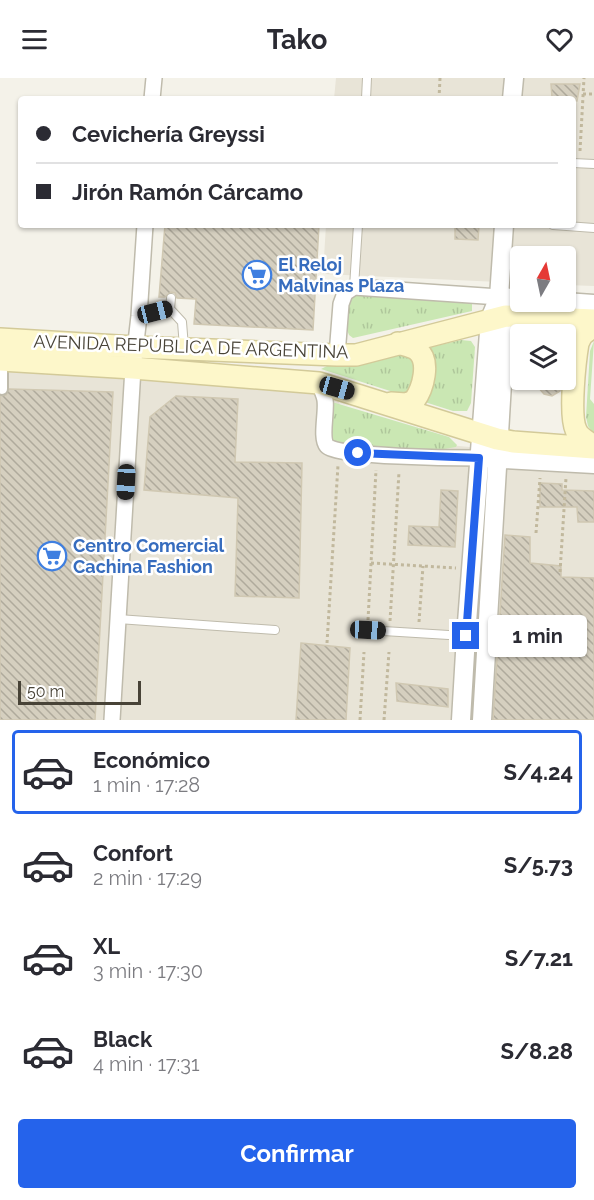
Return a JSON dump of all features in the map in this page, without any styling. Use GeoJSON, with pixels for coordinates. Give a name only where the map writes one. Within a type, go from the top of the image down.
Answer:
{"type":"FeatureCollection","features":[{"type":"Feature","properties":{"kind":"main road","name":"AVENIDA REPÚBLICA DE ARGENTINA"},"geometry":{"type":"LineString","coordinates":[[1,361],[134,357],[184,349],[356,355],[398,344],[498,311],[594,320]]}},
{"type":"Feature","properties":{"kind":"main road"},"geometry":{"type":"LineString","coordinates":[[594,326],[582,335],[579,343],[573,406],[576,432],[594,447]]}},
{"type":"Feature","properties":{"kind":"main road","name":"AVENIDA REPÚBLICA DE ARGENTINA"},"geometry":{"type":"LineString","coordinates":[[0,339],[319,383],[388,403],[488,447],[513,442],[594,447]]}},
{"type":"Feature","properties":{"kind":"main road"},"geometry":{"type":"LineString","coordinates":[[388,403],[405,404],[414,401],[422,387],[423,357],[412,347],[398,344]]}},
{"type":"Feature","properties":{"kind":"street"},"geometry":{"type":"LineString","coordinates":[[152,96],[154,78]]}},
{"type":"Feature","properties":{"kind":"street"},"geometry":{"type":"LineString","coordinates":[[512,96],[514,78]]}},
{"type":"Feature","properties":{"kind":"street"},"geometry":{"type":"LineString","coordinates":[[112,720],[134,357],[145,228]]}},
{"type":"Feature","properties":{"kind":"street"},"geometry":{"type":"LineString","coordinates":[[482,720],[488,447],[504,228]]}},
{"type":"Feature","properties":{"kind":"street"},"geometry":{"type":"LineString","coordinates":[[337,356],[341,304],[345,293],[354,287],[498,311]]}},
{"type":"Feature","properties":{"kind":"street"},"geometry":{"type":"LineString","coordinates":[[576,303],[594,304]]}},
{"type":"Feature","properties":{"kind":"street","name":"AVENIDA REPÚBLICA DE ARGENTINA"},"geometry":{"type":"LineString","coordinates":[[498,311],[510,304]]}},
{"type":"Feature","properties":{"kind":"street"},"geometry":{"type":"LineString","coordinates":[[1,361],[2,389]]}},
{"type":"Feature","properties":{"kind":"street"},"geometry":{"type":"LineString","coordinates":[[319,383],[326,402],[324,440],[327,447],[339,451],[400,455],[488,447]]}},
{"type":"Feature","properties":{"kind":"street"},"geometry":{"type":"LineString","coordinates":[[461,720],[471,569],[488,447]]}},
{"type":"Feature","properties":{"kind":"street","name":"AVENIDA REPÚBLICA DE ARGENTINA"},"geometry":{"type":"LineString","coordinates":[[488,447],[541,461],[594,464]]}},
{"type":"Feature","properties":{"kind":"lane"},"geometry":{"type":"LineString","coordinates":[[366,96],[367,78]]}},
{"type":"Feature","properties":{"kind":"lane"},"geometry":{"type":"LineString","coordinates":[[576,163],[594,164]]}},
{"type":"Feature","properties":{"kind":"lane"},"geometry":{"type":"LineString","coordinates":[[576,227],[594,228]]}},
{"type":"Feature","properties":{"kind":"lane"},"geometry":{"type":"LineString","coordinates":[[354,287],[358,228]]}},
{"type":"Feature","properties":{"kind":"lane"},"geometry":{"type":"LineString","coordinates":[[171,298],[170,309],[182,322],[184,349]]}},
{"type":"Feature","properties":{"kind":"lane"},"geometry":{"type":"LineString","coordinates":[[139,316],[170,309]]}},
{"type":"Feature","properties":{"kind":"lane"},"geometry":{"type":"LineString","coordinates":[[118,619],[275,630]]}},
{"type":"Feature","properties":{"kind":"lane"},"geometry":{"type":"LineString","coordinates":[[368,630],[466,636]]}},
{"type":"Feature","properties":{"kind":"path"},"geometry":{"type":"LineString","coordinates":[[435,78],[440,78],[439,96]]}},
{"type":"Feature","properties":{"kind":"path"},"geometry":{"type":"LineString","coordinates":[[576,163],[584,78]]}},
{"type":"Feature","properties":{"kind":"path"},"geometry":{"type":"LineString","coordinates":[[583,94],[594,94]]}},
{"type":"Feature","properties":{"kind":"path"},"geometry":{"type":"LineString","coordinates":[[327,643],[339,451]]}},
{"type":"Feature","properties":{"kind":"path"},"geometry":{"type":"LineString","coordinates":[[368,630],[377,454]]}},
{"type":"Feature","properties":{"kind":"path"},"geometry":{"type":"LineString","coordinates":[[390,632],[400,455]]}},
{"type":"Feature","properties":{"kind":"path"},"geometry":{"type":"LineString","coordinates":[[536,533],[541,461]]}},
{"type":"Feature","properties":{"kind":"path"},"geometry":{"type":"LineString","coordinates":[[560,572],[567,462]]}},
{"type":"Feature","properties":{"kind":"path"},"geometry":{"type":"LineString","coordinates":[[371,563],[471,569]]}},
{"type":"Feature","properties":{"kind":"path"},"geometry":{"type":"LineString","coordinates":[[419,633],[423,566]]}},
{"type":"Feature","properties":{"kind":"path"},"geometry":{"type":"LineString","coordinates":[[360,720],[364,652]]}},
{"type":"Feature","properties":{"kind":"path"},"geometry":{"type":"LineString","coordinates":[[384,720],[389,652]]}},
{"type":"Feature","properties":{"kind":"shaded area"},"geometry":{"type":"Polygon","coordinates":[[[336,78],[594,78],[594,286],[576,285],[576,246],[510,246],[510,283],[323,274],[326,228],[576,228],[576,96],[334,96],[336,78]]]}},
{"type":"Feature","properties":{"kind":"shaded area"},"geometry":{"type":"Polygon","coordinates":[[[0,350],[293,369],[328,380],[348,421],[384,439],[594,456],[594,720],[0,720],[0,350]]]}},
{"type":"Feature","properties":{"kind":"green space"},"geometry":{"type":"Polygon","coordinates":[[[356,294],[472,299],[472,311],[353,338],[347,330],[349,301],[356,294]]]}},
{"type":"Feature","properties":{"kind":"green space"},"geometry":{"type":"Polygon","coordinates":[[[461,340],[471,341],[475,347],[471,403],[467,411],[453,411],[321,369],[327,366],[367,362],[461,340]]]}},
{"type":"Feature","properties":{"kind":"green space"},"geometry":{"type":"Polygon","coordinates":[[[594,341],[590,399],[594,404],[594,434],[588,426],[586,417],[590,351],[594,341]]]}},
{"type":"Feature","properties":{"kind":"green space"},"geometry":{"type":"Polygon","coordinates":[[[332,402],[449,437],[457,445],[427,452],[329,444],[332,402]]]}},
{"type":"Feature","properties":{"kind":"building"},"geometry":{"type":"Polygon","coordinates":[[[551,84],[580,84],[577,101],[576,96],[552,96],[551,84]]]}},
{"type":"Feature","properties":{"kind":"building","name":"El Reloj Malvinas Plaza"},"geometry":{"type":"Polygon","coordinates":[[[165,228],[319,228],[313,330],[194,324],[196,299],[177,298],[175,293],[171,292],[165,297],[159,297],[165,228]]]}},
{"type":"Feature","properties":{"kind":"building"},"geometry":{"type":"Polygon","coordinates":[[[455,228],[479,228],[478,240],[455,239],[455,228]]]}},
{"type":"Feature","properties":{"kind":"building","name":"Centro Comercial Cachina Fashion"},"geometry":{"type":"Polygon","coordinates":[[[9,389],[113,392],[95,720],[0,720],[0,396],[6,395],[9,389]]]}},
{"type":"Feature","properties":{"kind":"building"},"geometry":{"type":"Polygon","coordinates":[[[541,390],[560,390],[552,396],[544,394],[541,390]]]}},
{"type":"Feature","properties":{"kind":"building"},"geometry":{"type":"Polygon","coordinates":[[[176,396],[238,399],[235,462],[302,463],[299,598],[235,596],[238,498],[144,490],[150,417],[176,396]]]}},
{"type":"Feature","properties":{"kind":"building"},"geometry":{"type":"Polygon","coordinates":[[[540,483],[562,484],[562,490],[594,491],[594,522],[578,522],[577,507],[540,507],[540,483]]]}},
{"type":"Feature","properties":{"kind":"building"},"geometry":{"type":"Polygon","coordinates":[[[441,490],[458,491],[455,547],[408,545],[409,526],[439,527],[441,490]]]}},
{"type":"Feature","properties":{"kind":"building"},"geometry":{"type":"Polygon","coordinates":[[[505,535],[530,537],[530,563],[561,566],[561,577],[594,578],[594,720],[493,720],[505,535]]]}},
{"type":"Feature","properties":{"kind":"building"},"geometry":{"type":"Polygon","coordinates":[[[301,643],[350,648],[346,720],[296,720],[301,643]]]}},
{"type":"Feature","properties":{"kind":"building"},"geometry":{"type":"Polygon","coordinates":[[[396,683],[448,689],[448,707],[397,701],[396,683]]]}},
{"type":"Feature","properties":{"kind":"place","name":"El Reloj Malvinas Plaza"},"geometry":{"type":"Point","coordinates":[257,275]}},
{"type":"Feature","properties":{"kind":"place","name":"Centro Comercial Cachina Fashion"},"geometry":{"type":"Point","coordinates":[52,556]}},
{"type":"Feature","properties":{"kind":"route"},"geometry":{"type":"LineString","coordinates":[[358,453],[479,458],[466,636]]}}]}
